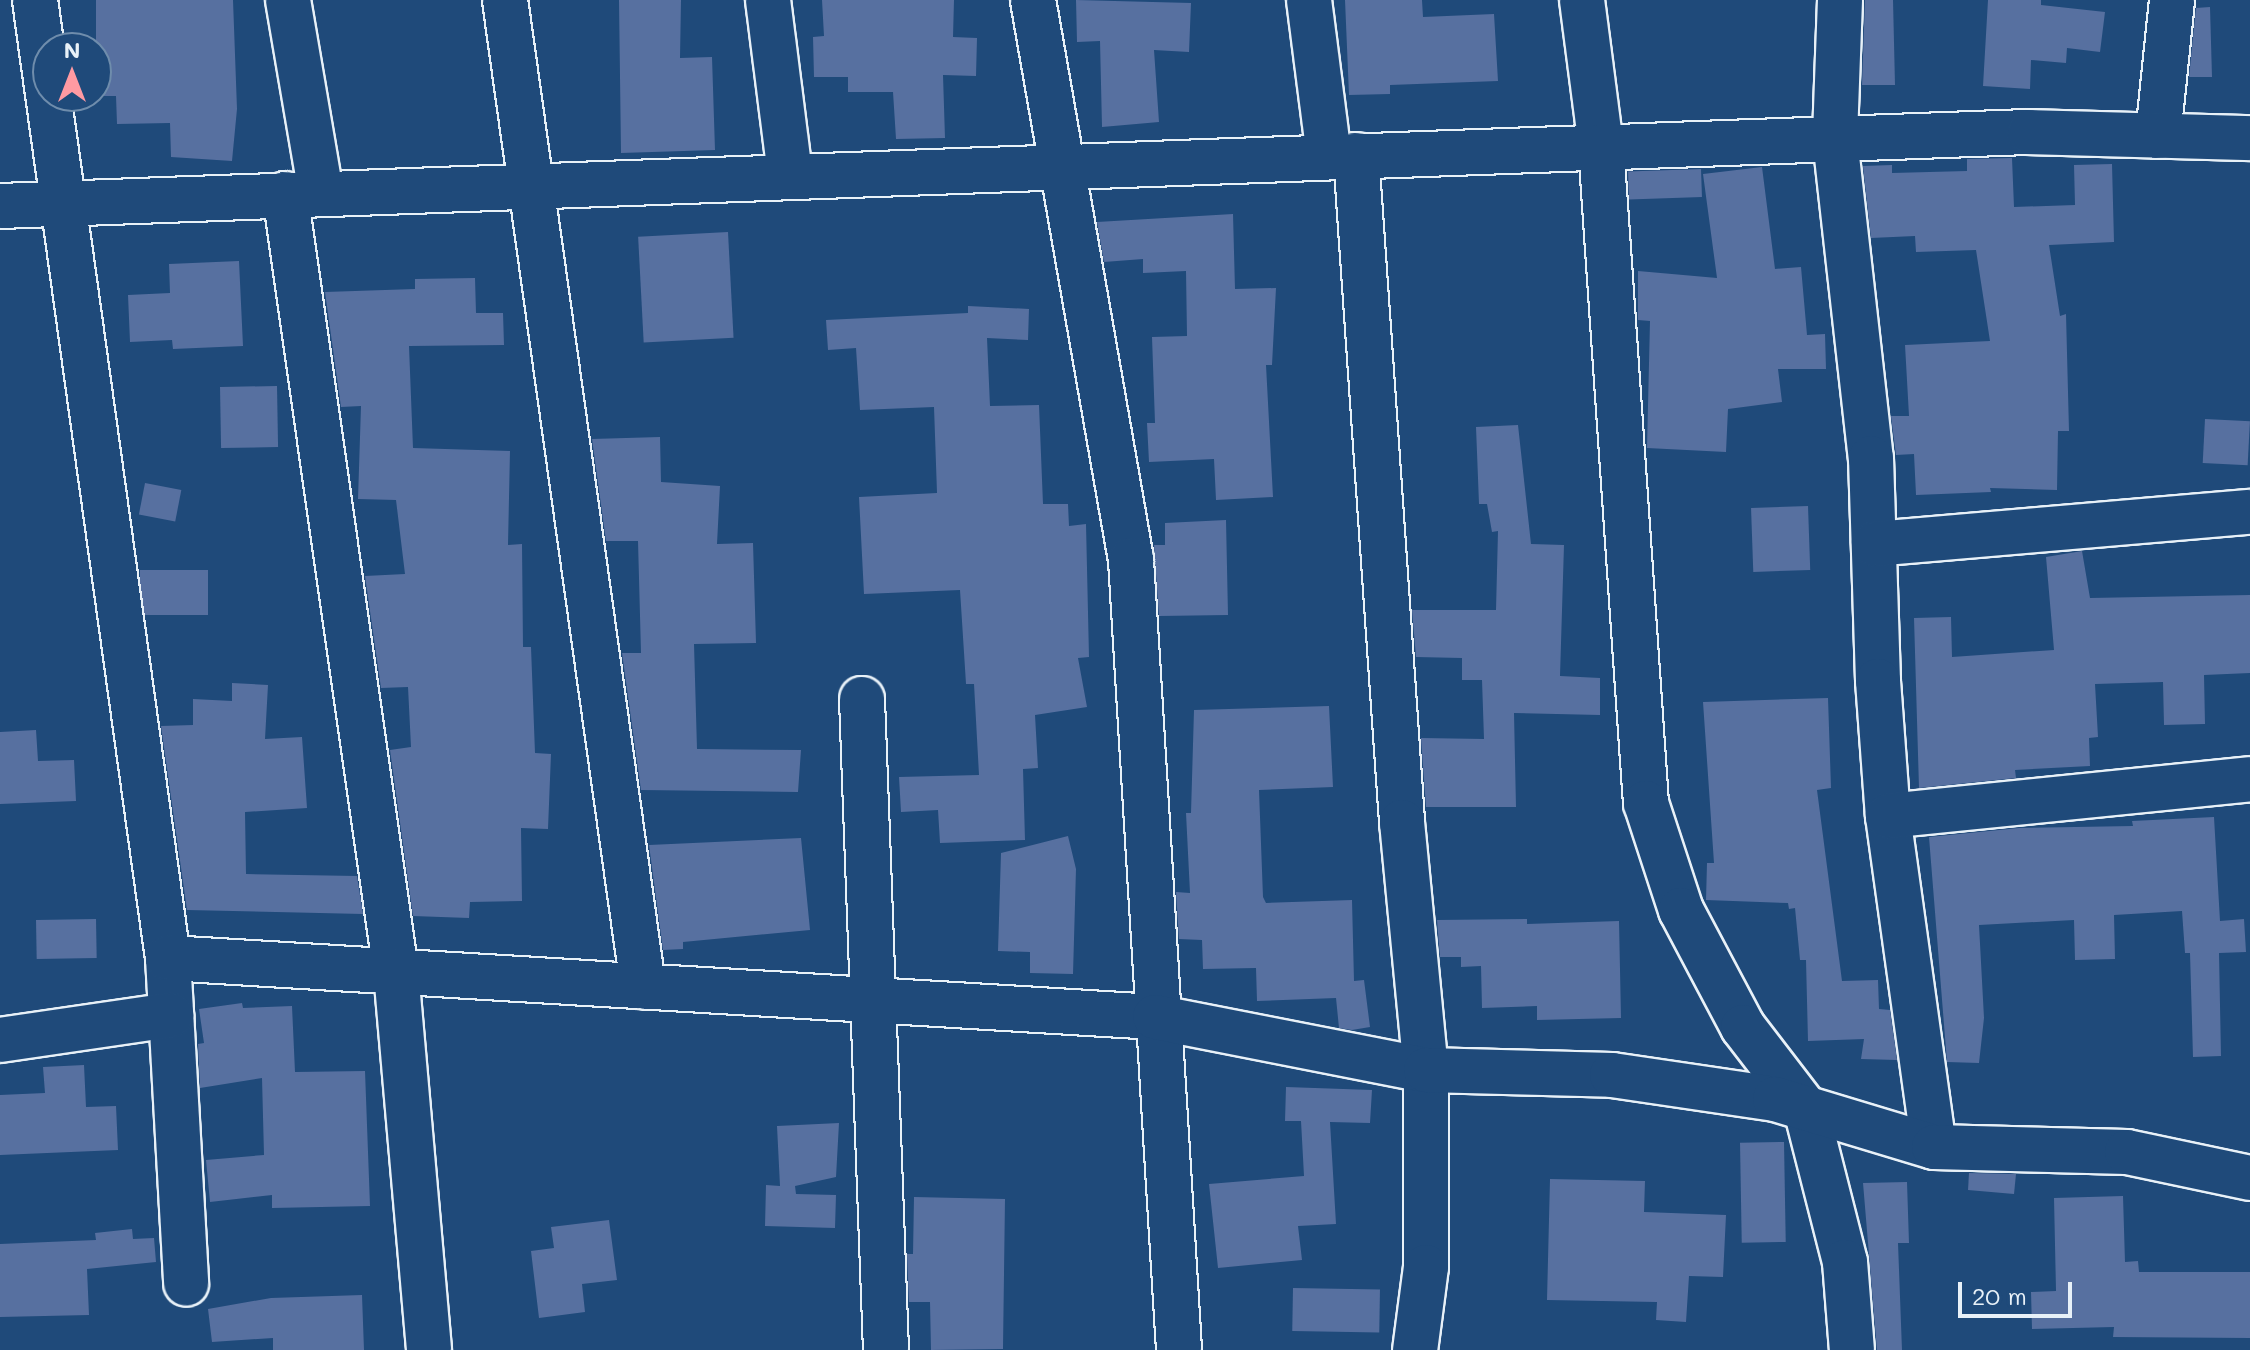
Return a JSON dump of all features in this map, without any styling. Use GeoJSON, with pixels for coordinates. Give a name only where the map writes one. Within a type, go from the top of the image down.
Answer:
{"type":"FeatureCollection","features":[{"type":"Feature","properties":{"kind":"street"},"geometry":{"type":"LineString","coordinates":[[35,0],[60,204],[168,958],[186,1284]]}},
{"type":"Feature","properties":{"kind":"street"},"geometry":{"type":"LineString","coordinates":[[288,0],[303,193],[396,972],[429,1350]]}},
{"type":"Feature","properties":{"kind":"street"},"geometry":{"type":"LineString","coordinates":[[505,0],[643,986]]}},
{"type":"Feature","properties":{"kind":"street"},"geometry":{"type":"LineString","coordinates":[[768,0],[790,175]]}},
{"type":"Feature","properties":{"kind":"street"},"geometry":{"type":"LineString","coordinates":[[1033,0],[1131,560],[1155,1017],[1179,1350]]}},
{"type":"Feature","properties":{"kind":"street"},"geometry":{"type":"LineString","coordinates":[[1309,0],[1343,156],[1426,1070],[1426,1267],[1415,1350]]}},
{"type":"Feature","properties":{"kind":"street"},"geometry":{"type":"LineString","coordinates":[[1582,0],[1601,147],[1646,803],[1688,923],[1743,1027],[1806,1109],[1845,1262],[1852,1350]]}},
{"type":"Feature","properties":{"kind":"street"},"geometry":{"type":"LineString","coordinates":[[1840,0],[1835,139],[1871,458],[1888,816],[1934,1147]]}},
{"type":"Feature","properties":{"kind":"street"},"geometry":{"type":"LineString","coordinates":[[2158,136],[2172,0]]}},
{"type":"Feature","properties":{"kind":"street"},"geometry":{"type":"LineString","coordinates":[[0,206],[529,184],[2030,132],[2250,138]]}},
{"type":"Feature","properties":{"kind":"street"},"geometry":{"type":"LineString","coordinates":[[1874,544],[2250,512]]}},
{"type":"Feature","properties":{"kind":"street"},"geometry":{"type":"LineString","coordinates":[[862,699],[870,999],[886,1350]]}},
{"type":"Feature","properties":{"kind":"street"},"geometry":{"type":"LineString","coordinates":[[1888,816],[2250,779]]}},
{"type":"Feature","properties":{"kind":"street"},"geometry":{"type":"LineString","coordinates":[[168,958],[1155,1017],[1426,1070],[1612,1075],[1775,1099],[1934,1147],[2127,1152],[2250,1178]]}},
{"type":"Feature","properties":{"kind":"street"},"geometry":{"type":"LineString","coordinates":[[0,1040],[171,1015]]}},
{"type":"Feature","properties":{"kind":"building"},"geometry":{"type":"Polygon","coordinates":[[[96,0],[233,0],[237,109],[232,161],[171,157],[170,123],[117,124],[116,96],[112,96],[112,32],[96,32],[96,0]]]}},
{"type":"Feature","properties":{"kind":"building"},"geometry":{"type":"Polygon","coordinates":[[[619,0],[681,0],[680,58],[712,57],[715,150],[621,153],[619,0]]]}},
{"type":"Feature","properties":{"kind":"building"},"geometry":{"type":"Polygon","coordinates":[[[822,0],[954,0],[953,37],[977,38],[976,76],[943,75],[945,138],[896,139],[893,92],[848,92],[848,77],[814,77],[813,37],[824,36],[822,0]]]}},
{"type":"Feature","properties":{"kind":"building"},"geometry":{"type":"Polygon","coordinates":[[[1076,0],[1191,3],[1189,52],[1154,50],[1159,122],[1102,127],[1100,41],[1077,42],[1076,0]]]}},
{"type":"Feature","properties":{"kind":"building"},"geometry":{"type":"Polygon","coordinates":[[[1345,0],[1422,0],[1423,17],[1494,14],[1498,81],[1390,85],[1390,94],[1349,95],[1345,0]]]}},
{"type":"Feature","properties":{"kind":"building"},"geometry":{"type":"Polygon","coordinates":[[[1865,0],[1893,0],[1895,85],[1862,85],[1865,0]]]}},
{"type":"Feature","properties":{"kind":"building"},"geometry":{"type":"Polygon","coordinates":[[[1988,0],[2041,0],[2041,5],[2105,12],[2100,52],[2067,48],[2066,63],[2031,60],[2030,89],[1983,86],[1988,0]]]}},
{"type":"Feature","properties":{"kind":"building"},"geometry":{"type":"Polygon","coordinates":[[[2210,7],[2212,77],[2189,77],[2196,8],[2210,7]]]}},
{"type":"Feature","properties":{"kind":"building"},"geometry":{"type":"Polygon","coordinates":[[[2012,158],[2014,207],[2075,205],[2074,165],[2112,164],[2114,242],[2049,245],[2060,316],[2066,314],[2069,431],[2058,431],[2057,490],[1990,488],[1991,492],[1916,495],[1914,454],[1896,455],[1891,416],[1909,416],[1905,345],[1990,341],[1976,250],[1916,252],[1915,236],[1871,238],[1863,166],[1892,165],[1892,173],[1967,171],[1967,159],[2012,158]]]}},
{"type":"Feature","properties":{"kind":"building"},"geometry":{"type":"Polygon","coordinates":[[[1762,167],[1775,269],[1801,267],[1807,335],[1825,334],[1826,369],[1778,369],[1782,402],[1728,409],[1726,452],[1647,448],[1650,321],[1638,320],[1638,271],[1717,278],[1703,174],[1762,167]]]}},
{"type":"Feature","properties":{"kind":"building"},"geometry":{"type":"Polygon","coordinates":[[[1701,169],[1702,197],[1629,200],[1628,172],[1701,169]]]}},
{"type":"Feature","properties":{"kind":"building"},"geometry":{"type":"Polygon","coordinates":[[[1233,214],[1235,289],[1276,288],[1272,365],[1266,365],[1273,497],[1216,500],[1214,459],[1149,462],[1147,423],[1155,423],[1152,337],[1187,336],[1186,271],[1143,273],[1143,259],[1104,262],[1097,222],[1233,214]]]}},
{"type":"Feature","properties":{"kind":"building"},"geometry":{"type":"Polygon","coordinates":[[[728,232],[734,338],[644,343],[638,237],[728,232]]]}},
{"type":"Feature","properties":{"kind":"building"},"geometry":{"type":"Polygon","coordinates":[[[239,261],[243,346],[173,349],[172,340],[130,342],[128,295],[170,293],[169,264],[239,261]]]}},
{"type":"Feature","properties":{"kind":"building"},"geometry":{"type":"Polygon","coordinates":[[[475,278],[476,313],[503,313],[504,345],[409,346],[413,448],[510,451],[508,545],[522,544],[523,647],[531,647],[535,753],[551,754],[548,829],[521,828],[522,901],[470,902],[469,918],[413,916],[390,750],[411,747],[408,687],[381,688],[365,576],[405,574],[396,500],[358,499],[361,406],[341,407],[325,292],[415,289],[415,279],[475,278]]]}},
{"type":"Feature","properties":{"kind":"building"},"geometry":{"type":"Polygon","coordinates":[[[968,306],[1029,309],[1028,340],[987,338],[990,406],[1039,405],[1043,504],[1068,504],[1069,526],[1086,524],[1089,657],[1078,658],[1087,707],[1035,715],[1038,768],[1023,769],[1025,840],[940,843],[938,810],[901,812],[899,777],[979,775],[974,684],[966,684],[960,590],[864,594],[859,497],[937,493],[934,407],[860,410],[856,348],[828,350],[826,320],[968,313],[968,306]]]}},
{"type":"Feature","properties":{"kind":"building"},"geometry":{"type":"Polygon","coordinates":[[[277,386],[278,447],[221,448],[220,387],[277,386]]]}},
{"type":"Feature","properties":{"kind":"building"},"geometry":{"type":"Polygon","coordinates":[[[2205,419],[2250,421],[2248,465],[2203,463],[2205,419]]]}},
{"type":"Feature","properties":{"kind":"building"},"geometry":{"type":"Polygon","coordinates":[[[1518,425],[1531,544],[1564,545],[1560,676],[1600,678],[1600,715],[1514,713],[1516,807],[1426,807],[1421,738],[1484,739],[1482,680],[1462,680],[1462,658],[1416,657],[1412,610],[1496,610],[1498,531],[1492,532],[1487,504],[1479,504],[1476,427],[1518,425]]]}},
{"type":"Feature","properties":{"kind":"building"},"geometry":{"type":"Polygon","coordinates":[[[660,437],[661,482],[720,486],[717,544],[753,543],[756,643],[694,644],[697,749],[801,750],[798,792],[641,790],[622,653],[641,653],[638,541],[606,541],[592,439],[660,437]]]}},
{"type":"Feature","properties":{"kind":"building"},"geometry":{"type":"Polygon","coordinates":[[[145,483],[181,490],[175,521],[139,514],[145,483]]]}},
{"type":"Feature","properties":{"kind":"building"},"geometry":{"type":"Polygon","coordinates":[[[1808,506],[1810,570],[1753,572],[1751,508],[1808,506]]]}},
{"type":"Feature","properties":{"kind":"building"},"geometry":{"type":"Polygon","coordinates":[[[1226,520],[1228,615],[1159,616],[1154,545],[1165,545],[1165,523],[1226,520]]]}},
{"type":"Feature","properties":{"kind":"building"},"geometry":{"type":"Polygon","coordinates":[[[2082,551],[2090,598],[2250,595],[2250,673],[2204,675],[2205,724],[2164,725],[2163,682],[2095,684],[2098,737],[2089,738],[2090,766],[2015,770],[2016,778],[1919,788],[1914,618],[1951,617],[1952,657],[2054,650],[2046,557],[2082,551]]]}},
{"type":"Feature","properties":{"kind":"building"},"geometry":{"type":"Polygon","coordinates":[[[140,570],[208,570],[208,615],[140,615],[140,570]]]}},
{"type":"Feature","properties":{"kind":"building"},"geometry":{"type":"Polygon","coordinates":[[[232,683],[268,685],[265,739],[302,737],[307,808],[245,812],[246,874],[357,876],[363,914],[187,910],[161,726],[193,725],[193,699],[232,701],[232,683]]]}},
{"type":"Feature","properties":{"kind":"building"},"geometry":{"type":"Polygon","coordinates":[[[1828,698],[1831,788],[1817,790],[1842,981],[1878,980],[1879,1009],[1890,1010],[1897,1060],[1861,1059],[1864,1039],[1808,1041],[1806,960],[1800,960],[1795,908],[1789,909],[1788,903],[1706,900],[1707,863],[1714,863],[1703,702],[1828,698]]]}},
{"type":"Feature","properties":{"kind":"building"},"geometry":{"type":"Polygon","coordinates":[[[1329,706],[1333,787],[1259,790],[1263,897],[1266,903],[1352,900],[1354,981],[1364,980],[1370,1027],[1352,1030],[1339,1028],[1336,998],[1257,1001],[1256,968],[1203,969],[1202,940],[1179,939],[1176,892],[1190,893],[1186,813],[1191,813],[1194,710],[1329,706]]]}},
{"type":"Feature","properties":{"kind":"building"},"geometry":{"type":"Polygon","coordinates":[[[36,730],[38,761],[74,760],[76,801],[0,804],[0,732],[36,730]]]}},
{"type":"Feature","properties":{"kind":"building"},"geometry":{"type":"Polygon","coordinates":[[[2214,817],[2220,921],[2244,919],[2246,952],[2219,953],[2221,1056],[2193,1057],[2190,953],[2185,953],[2182,911],[2114,915],[2115,959],[2075,960],[2074,920],[1979,925],[1984,1018],[1979,1063],[1947,1062],[1929,837],[2019,828],[2133,826],[2132,821],[2214,817]]]}},
{"type":"Feature","properties":{"kind":"building"},"geometry":{"type":"Polygon","coordinates":[[[1068,836],[1076,869],[1073,974],[1030,973],[1030,952],[998,951],[1001,853],[1068,836]]]}},
{"type":"Feature","properties":{"kind":"building"},"geometry":{"type":"Polygon","coordinates":[[[801,838],[810,930],[683,942],[683,949],[663,950],[649,845],[801,838]]]}},
{"type":"Feature","properties":{"kind":"building"},"geometry":{"type":"Polygon","coordinates":[[[96,919],[97,958],[37,959],[36,920],[96,919]]]}},
{"type":"Feature","properties":{"kind":"building"},"geometry":{"type":"Polygon","coordinates":[[[1527,919],[1527,924],[1619,921],[1621,1018],[1537,1020],[1537,1006],[1482,1008],[1481,966],[1461,967],[1461,957],[1440,957],[1437,920],[1527,919]]]}},
{"type":"Feature","properties":{"kind":"building"},"geometry":{"type":"Polygon","coordinates":[[[242,1003],[243,1008],[292,1006],[295,1072],[365,1071],[370,1206],[272,1208],[272,1195],[210,1202],[206,1160],[264,1155],[262,1078],[200,1088],[198,1044],[204,1043],[199,1009],[242,1003]]]}},
{"type":"Feature","properties":{"kind":"building"},"geometry":{"type":"Polygon","coordinates":[[[84,1065],[86,1107],[116,1106],[118,1150],[0,1155],[0,1095],[45,1093],[43,1067],[84,1065]]]}},
{"type":"Feature","properties":{"kind":"building"},"geometry":{"type":"Polygon","coordinates":[[[1286,1087],[1372,1090],[1370,1123],[1330,1122],[1336,1224],[1298,1226],[1302,1260],[1218,1268],[1209,1184],[1304,1176],[1301,1121],[1285,1121],[1286,1087]]]}},
{"type":"Feature","properties":{"kind":"building"},"geometry":{"type":"Polygon","coordinates":[[[839,1123],[836,1177],[795,1186],[796,1194],[836,1195],[835,1228],[765,1226],[766,1185],[780,1186],[777,1126],[839,1123]]]}},
{"type":"Feature","properties":{"kind":"building"},"geometry":{"type":"Polygon","coordinates":[[[1784,1142],[1786,1242],[1742,1243],[1740,1143],[1784,1142]]]}},
{"type":"Feature","properties":{"kind":"building"},"geometry":{"type":"Polygon","coordinates":[[[1969,1173],[2016,1174],[2014,1194],[1968,1190],[1969,1173]]]}},
{"type":"Feature","properties":{"kind":"building"},"geometry":{"type":"Polygon","coordinates":[[[1550,1179],[1645,1181],[1644,1212],[1726,1215],[1723,1277],[1689,1276],[1686,1322],[1656,1320],[1657,1302],[1547,1300],[1550,1179]]]}},
{"type":"Feature","properties":{"kind":"building"},"geometry":{"type":"Polygon","coordinates":[[[1907,1182],[1909,1243],[1898,1243],[1902,1350],[1877,1350],[1863,1183],[1907,1182]]]}},
{"type":"Feature","properties":{"kind":"building"},"geometry":{"type":"Polygon","coordinates":[[[2123,1196],[2125,1262],[2138,1261],[2139,1272],[2250,1272],[2250,1338],[2113,1337],[2114,1327],[2032,1329],[2031,1292],[2056,1291],[2054,1198],[2123,1196]]]}},
{"type":"Feature","properties":{"kind":"building"},"geometry":{"type":"Polygon","coordinates":[[[914,1197],[1005,1199],[1003,1349],[931,1350],[930,1302],[909,1302],[907,1254],[913,1254],[914,1197]]]}},
{"type":"Feature","properties":{"kind":"building"},"geometry":{"type":"Polygon","coordinates":[[[609,1220],[617,1280],[582,1284],[585,1312],[539,1318],[531,1251],[554,1248],[551,1227],[609,1220]]]}},
{"type":"Feature","properties":{"kind":"building"},"geometry":{"type":"Polygon","coordinates":[[[132,1229],[133,1239],[154,1238],[156,1262],[87,1269],[89,1315],[0,1317],[0,1244],[96,1240],[95,1233],[132,1229]]]}},
{"type":"Feature","properties":{"kind":"building"},"geometry":{"type":"Polygon","coordinates":[[[1293,1288],[1380,1290],[1379,1333],[1292,1331],[1293,1288]]]}},
{"type":"Feature","properties":{"kind":"building"},"geometry":{"type":"Polygon","coordinates":[[[362,1295],[364,1350],[273,1350],[273,1338],[212,1342],[208,1309],[271,1298],[362,1295]]]}}]}
